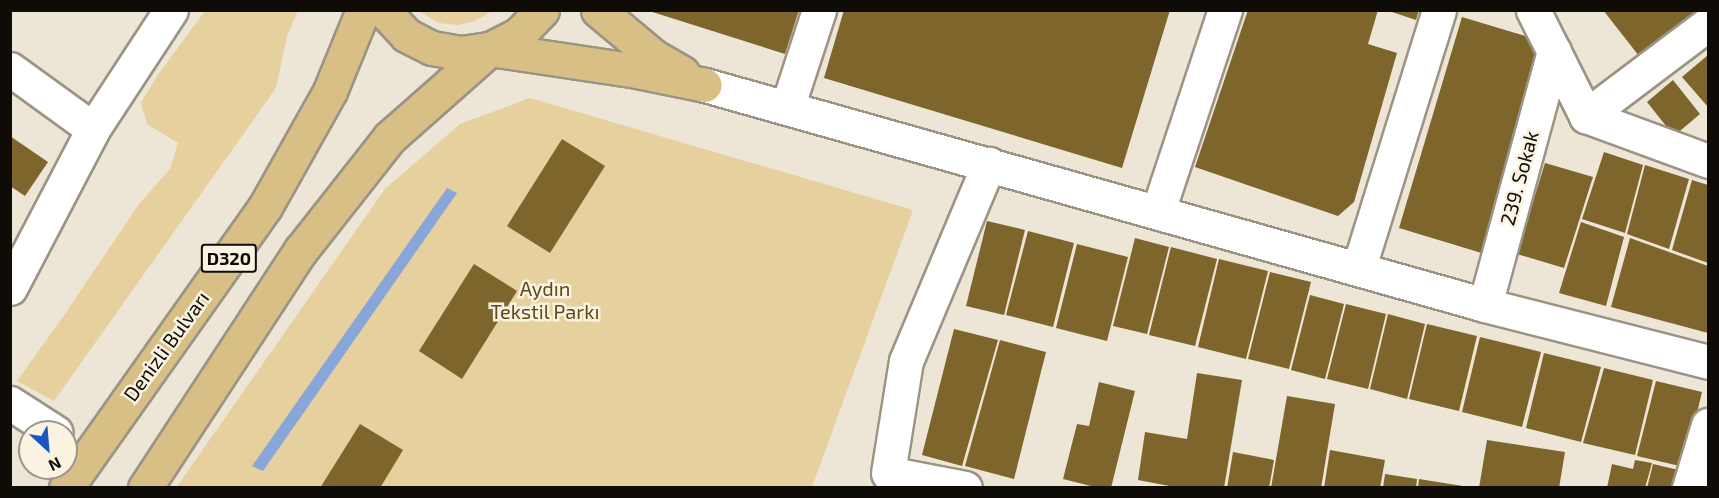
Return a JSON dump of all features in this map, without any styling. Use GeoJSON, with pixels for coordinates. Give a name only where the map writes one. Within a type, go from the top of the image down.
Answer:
{"type":"FeatureCollection","features":[{"type":"Feature","properties":{"kind":"highway","name":"Denizli Bulvarı"},"geometry":{"type":"LineString","coordinates":[[78,445],[265,207],[330,91],[363,10]]}},
{"type":"Feature","properties":{"kind":"highway"},"geometry":{"type":"LineString","coordinates":[[383,10],[406,35],[432,48],[461,53],[490,49],[637,71],[705,85]]}},
{"type":"Feature","properties":{"kind":"highway"},"geometry":{"type":"LineString","coordinates":[[490,49],[519,34],[542,10]]}},
{"type":"Feature","properties":{"kind":"highway"},"geometry":{"type":"LineString","coordinates":[[598,10],[653,56],[705,85]]}},
{"type":"Feature","properties":{"kind":"highway","name":"D320"},"geometry":{"type":"LineString","coordinates":[[145,488],[301,250],[381,148],[490,49]]}},
{"type":"Feature","properties":{"kind":"street"},"geometry":{"type":"LineString","coordinates":[[10,288],[93,129],[171,10]]}},
{"type":"Feature","properties":{"kind":"street"},"geometry":{"type":"LineString","coordinates":[[787,108],[819,10]]}},
{"type":"Feature","properties":{"kind":"street"},"geometry":{"type":"LineString","coordinates":[[1158,211],[1225,10]]}},
{"type":"Feature","properties":{"kind":"street"},"geometry":{"type":"LineString","coordinates":[[1359,267],[1439,10]]}},
{"type":"Feature","properties":{"kind":"street"},"geometry":{"type":"LineString","coordinates":[[1533,10],[1586,116],[1708,161]]}},
{"type":"Feature","properties":{"kind":"street"},"geometry":{"type":"LineString","coordinates":[[1586,116],[1708,24]]}},
{"type":"Feature","properties":{"kind":"street","name":"239. Sokak"},"geometry":{"type":"LineString","coordinates":[[1485,305],[1554,51]]}},
{"type":"Feature","properties":{"kind":"street"},"geometry":{"type":"LineString","coordinates":[[10,69],[93,129]]}},
{"type":"Feature","properties":{"kind":"street"},"geometry":{"type":"LineString","coordinates":[[705,85],[1359,267],[1485,305],[1708,362]]}},
{"type":"Feature","properties":{"kind":"street"},"geometry":{"type":"LineString","coordinates":[[965,488],[884,480],[906,361],[989,164]]}},
{"type":"Feature","properties":{"kind":"street"},"geometry":{"type":"LineString","coordinates":[[10,403],[36,420]]}},
{"type":"Feature","properties":{"kind":"street"},"geometry":{"type":"LineString","coordinates":[[1689,488],[1708,425]]}},
{"type":"Feature","properties":{"kind":"green space"},"geometry":{"type":"Polygon","coordinates":[[[205,11],[298,11],[287,36],[276,88],[54,401],[17,381],[139,204],[170,169],[178,143],[147,124],[141,103],[157,76],[205,11]]]}},
{"type":"Feature","properties":{"kind":"green space"},"geometry":{"type":"Polygon","coordinates":[[[419,11],[492,11],[475,21],[458,25],[439,23],[419,11]]]}},
{"type":"Feature","properties":{"kind":"green space","name":"Aydın Tekstil Parkı"},"geometry":{"type":"Polygon","coordinates":[[[530,98],[913,210],[812,487],[176,488],[385,189],[460,124],[530,98]]]}},
{"type":"Feature","properties":{"kind":"water"},"geometry":{"type":"Polygon","coordinates":[[[447,188],[457,193],[263,471],[252,466],[447,188]]]}},
{"type":"Feature","properties":{"kind":"building"},"geometry":{"type":"Polygon","coordinates":[[[646,10],[799,10],[785,54],[646,10]]]}},
{"type":"Feature","properties":{"kind":"building"},"geometry":{"type":"Polygon","coordinates":[[[844,10],[1170,10],[1122,168],[824,78],[844,10]]]}},
{"type":"Feature","properties":{"kind":"building"},"geometry":{"type":"Polygon","coordinates":[[[1248,10],[1378,10],[1368,44],[1397,53],[1354,202],[1338,216],[1195,167],[1248,10]]]}},
{"type":"Feature","properties":{"kind":"building"},"geometry":{"type":"Polygon","coordinates":[[[1386,10],[1419,10],[1416,20],[1386,10]]]}},
{"type":"Feature","properties":{"kind":"building"},"geometry":{"type":"Polygon","coordinates":[[[1603,10],[1697,10],[1639,56],[1603,10]]]}},
{"type":"Feature","properties":{"kind":"building"},"geometry":{"type":"Polygon","coordinates":[[[1462,17],[1548,43],[1485,254],[1399,228],[1462,17]]]}},
{"type":"Feature","properties":{"kind":"building"},"geometry":{"type":"Polygon","coordinates":[[[1708,55],[1708,107],[1682,77],[1708,55]]]}},
{"type":"Feature","properties":{"kind":"building"},"geometry":{"type":"Polygon","coordinates":[[[1673,80],[1700,114],[1674,136],[1647,102],[1673,80]]]}},
{"type":"Feature","properties":{"kind":"building"},"geometry":{"type":"Polygon","coordinates":[[[10,136],[48,162],[25,196],[10,186],[10,136]]]}},
{"type":"Feature","properties":{"kind":"building"},"geometry":{"type":"Polygon","coordinates":[[[562,139],[605,166],[550,253],[507,226],[562,139]]]}},
{"type":"Feature","properties":{"kind":"building"},"geometry":{"type":"Polygon","coordinates":[[[1604,152],[1643,165],[1625,233],[1582,219],[1604,152]]]}},
{"type":"Feature","properties":{"kind":"building"},"geometry":{"type":"Polygon","coordinates":[[[1545,163],[1593,177],[1564,268],[1517,254],[1545,163]]]}},
{"type":"Feature","properties":{"kind":"building"},"geometry":{"type":"Polygon","coordinates":[[[1645,165],[1689,179],[1669,249],[1627,234],[1645,165]]]}},
{"type":"Feature","properties":{"kind":"building"},"geometry":{"type":"Polygon","coordinates":[[[1692,180],[1708,185],[1708,263],[1672,250],[1692,180]]]}},
{"type":"Feature","properties":{"kind":"building"},"geometry":{"type":"Polygon","coordinates":[[[987,221],[1025,230],[1004,315],[966,306],[987,221]]]}},
{"type":"Feature","properties":{"kind":"building"},"geometry":{"type":"Polygon","coordinates":[[[1581,222],[1624,237],[1606,306],[1559,293],[1581,222]]]}},
{"type":"Feature","properties":{"kind":"building"},"geometry":{"type":"Polygon","coordinates":[[[1028,231],[1074,243],[1053,327],[1006,315],[1028,231]]]}},
{"type":"Feature","properties":{"kind":"building"},"geometry":{"type":"Polygon","coordinates":[[[1135,238],[1169,247],[1147,334],[1113,326],[1135,238]]]}},
{"type":"Feature","properties":{"kind":"building"},"geometry":{"type":"Polygon","coordinates":[[[1630,238],[1708,266],[1708,333],[1611,307],[1630,238]]]}},
{"type":"Feature","properties":{"kind":"building"},"geometry":{"type":"Polygon","coordinates":[[[1077,244],[1128,257],[1107,341],[1056,328],[1077,244]]]}},
{"type":"Feature","properties":{"kind":"building"},"geometry":{"type":"Polygon","coordinates":[[[1171,247],[1217,259],[1195,346],[1149,335],[1171,247]]]}},
{"type":"Feature","properties":{"kind":"building"},"geometry":{"type":"Polygon","coordinates":[[[1219,259],[1268,271],[1246,359],[1198,347],[1219,259]]]}},
{"type":"Feature","properties":{"kind":"building"},"geometry":{"type":"Polygon","coordinates":[[[474,264],[517,291],[462,379],[419,351],[474,264]]]}},
{"type":"Feature","properties":{"kind":"building"},"geometry":{"type":"Polygon","coordinates":[[[1270,272],[1311,282],[1289,369],[1248,359],[1270,272]]]}},
{"type":"Feature","properties":{"kind":"building"},"geometry":{"type":"Polygon","coordinates":[[[1310,295],[1344,304],[1325,379],[1291,370],[1310,295]]]}},
{"type":"Feature","properties":{"kind":"building"},"geometry":{"type":"Polygon","coordinates":[[[1346,304],[1386,314],[1368,389],[1327,379],[1346,304]]]}},
{"type":"Feature","properties":{"kind":"building"},"geometry":{"type":"Polygon","coordinates":[[[1388,314],[1425,324],[1407,399],[1370,389],[1388,314]]]}},
{"type":"Feature","properties":{"kind":"building"},"geometry":{"type":"Polygon","coordinates":[[[1427,324],[1477,336],[1459,411],[1409,399],[1427,324]]]}},
{"type":"Feature","properties":{"kind":"building"},"geometry":{"type":"Polygon","coordinates":[[[954,329],[998,340],[962,466],[922,455],[954,329]]]}},
{"type":"Feature","properties":{"kind":"building"},"geometry":{"type":"Polygon","coordinates":[[[1480,337],[1541,352],[1522,427],[1462,412],[1480,337]]]}},
{"type":"Feature","properties":{"kind":"building"},"geometry":{"type":"Polygon","coordinates":[[[1000,340],[1046,352],[1014,479],[965,466],[1000,340]]]}},
{"type":"Feature","properties":{"kind":"building"},"geometry":{"type":"Polygon","coordinates":[[[1544,353],[1601,367],[1581,442],[1526,428],[1544,353]]]}},
{"type":"Feature","properties":{"kind":"building"},"geometry":{"type":"Polygon","coordinates":[[[1604,368],[1653,380],[1635,455],[1583,443],[1604,368]]]}},
{"type":"Feature","properties":{"kind":"building"},"geometry":{"type":"Polygon","coordinates":[[[1197,373],[1242,380],[1224,488],[1180,488],[1138,480],[1145,432],[1187,439],[1197,373]]]}},
{"type":"Feature","properties":{"kind":"building"},"geometry":{"type":"Polygon","coordinates":[[[1656,381],[1702,392],[1684,467],[1637,456],[1656,381]]]}},
{"type":"Feature","properties":{"kind":"building"},"geometry":{"type":"Polygon","coordinates":[[[1099,382],[1135,391],[1111,488],[1099,488],[1063,479],[1077,424],[1089,426],[1099,382]]]}},
{"type":"Feature","properties":{"kind":"building"},"geometry":{"type":"Polygon","coordinates":[[[1287,396],[1335,404],[1321,488],[1271,488],[1287,396]]]}},
{"type":"Feature","properties":{"kind":"building"},"geometry":{"type":"Polygon","coordinates":[[[360,424],[403,450],[380,488],[320,488],[360,424]]]}},
{"type":"Feature","properties":{"kind":"building"},"geometry":{"type":"Polygon","coordinates":[[[1487,440],[1565,452],[1559,488],[1479,488],[1487,440]]]}},
{"type":"Feature","properties":{"kind":"building"},"geometry":{"type":"Polygon","coordinates":[[[1330,450],[1385,460],[1380,488],[1324,488],[1330,450]]]}},
{"type":"Feature","properties":{"kind":"building"},"geometry":{"type":"Polygon","coordinates":[[[1233,452],[1274,460],[1269,488],[1227,488],[1233,452]]]}},
{"type":"Feature","properties":{"kind":"building"},"geometry":{"type":"Polygon","coordinates":[[[1635,460],[1652,463],[1645,488],[1607,488],[1612,464],[1633,469],[1635,460]]]}},
{"type":"Feature","properties":{"kind":"building"},"geometry":{"type":"Polygon","coordinates":[[[1653,464],[1683,471],[1679,488],[1647,488],[1653,464]]]}},
{"type":"Feature","properties":{"kind":"building"},"geometry":{"type":"Polygon","coordinates":[[[1385,474],[1417,479],[1416,488],[1383,488],[1385,474]]]}},
{"type":"Feature","properties":{"kind":"building"},"geometry":{"type":"Polygon","coordinates":[[[1419,479],[1463,486],[1463,488],[1418,488],[1419,479]]]}}]}
